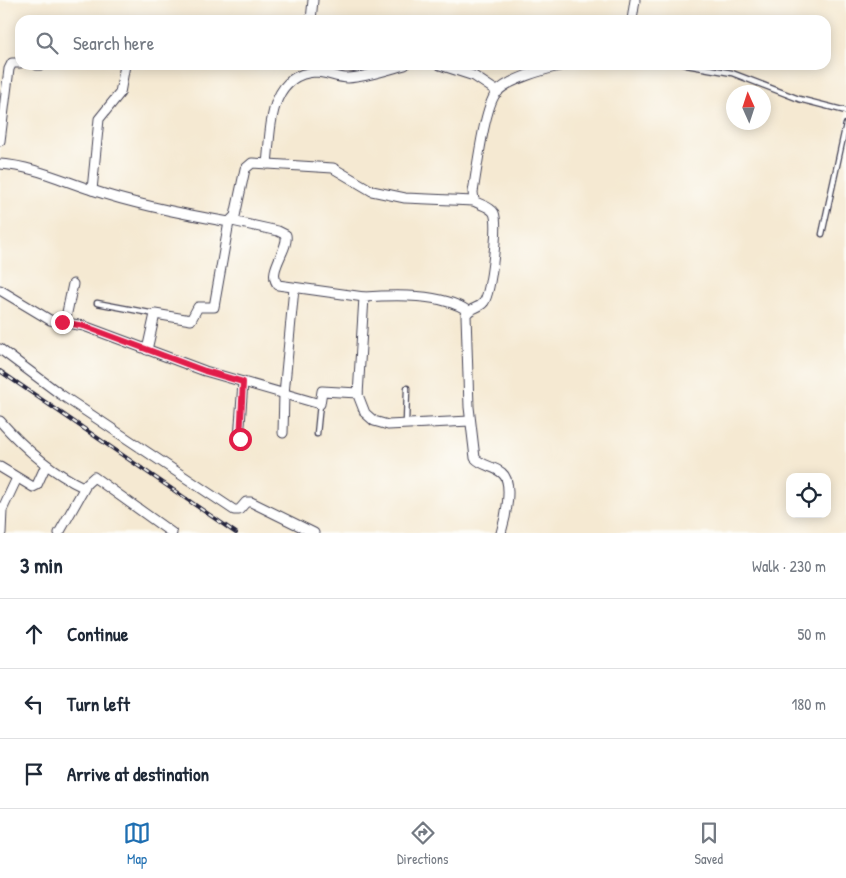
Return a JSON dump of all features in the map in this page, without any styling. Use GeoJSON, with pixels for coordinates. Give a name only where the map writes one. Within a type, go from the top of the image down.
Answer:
{"type":"FeatureCollection","features":[{"type":"Feature","properties":{"kind":"street"},"geometry":{"type":"LineString","coordinates":[[312,15],[313,0]]}},
{"type":"Feature","properties":{"kind":"street"},"geometry":{"type":"LineString","coordinates":[[633,15],[635,0]]}},
{"type":"Feature","properties":{"kind":"street"},"geometry":{"type":"LineString","coordinates":[[0,141],[9,70],[12,63],[15,63]]}},
{"type":"Feature","properties":{"kind":"street"},"geometry":{"type":"LineString","coordinates":[[92,190],[100,119],[120,93],[125,70]]}},
{"type":"Feature","properties":{"kind":"street"},"geometry":{"type":"LineString","coordinates":[[267,164],[276,98],[297,76],[299,70]]}},
{"type":"Feature","properties":{"kind":"street"},"geometry":{"type":"LineString","coordinates":[[297,76],[315,72],[338,77],[356,77],[384,70]]}},
{"type":"Feature","properties":{"kind":"street"},"geometry":{"type":"LineString","coordinates":[[458,70],[468,73],[498,92]]}},
{"type":"Feature","properties":{"kind":"street"},"geometry":{"type":"LineString","coordinates":[[474,201],[472,192],[489,108],[498,92],[532,74],[546,70]]}},
{"type":"Feature","properties":{"kind":"street"},"geometry":{"type":"LineString","coordinates":[[147,350],[155,314],[192,320],[198,307],[214,307],[231,221],[235,216],[245,169],[252,163],[333,168],[372,191],[404,198],[474,201],[491,209],[494,214],[495,226],[489,290],[480,306],[468,311],[465,320],[470,420],[475,458],[479,462],[501,472],[507,480],[507,502],[501,533]]}},
{"type":"Feature","properties":{"kind":"street"},"geometry":{"type":"LineString","coordinates":[[0,164],[32,169],[92,190],[177,213],[231,221],[278,231],[286,235],[286,242],[278,262],[275,283],[294,288],[364,297],[412,296],[459,305],[468,311]]}},
{"type":"Feature","properties":{"kind":"street"},"geometry":{"type":"LineString","coordinates":[[65,322],[72,284]]}},
{"type":"Feature","properties":{"kind":"street"},"geometry":{"type":"LineString","coordinates":[[283,433],[284,394],[294,288]]}},
{"type":"Feature","properties":{"kind":"street"},"geometry":{"type":"LineString","coordinates":[[0,290],[50,320],[84,326],[147,350],[284,394],[320,404],[322,391],[358,393]]}},
{"type":"Feature","properties":{"kind":"street"},"geometry":{"type":"LineString","coordinates":[[364,297],[358,393],[360,404],[374,421],[388,425],[470,420]]}},
{"type":"Feature","properties":{"kind":"street"},"geometry":{"type":"LineString","coordinates":[[0,349],[60,394],[234,510],[239,510],[246,502],[251,502],[314,533]]}},
{"type":"Feature","properties":{"kind":"street"},"geometry":{"type":"LineString","coordinates":[[240,439],[243,382]]}},
{"type":"Feature","properties":{"kind":"street"},"geometry":{"type":"LineString","coordinates":[[0,421],[20,444],[46,465],[85,487]]}},
{"type":"Feature","properties":{"kind":"street"},"geometry":{"type":"LineString","coordinates":[[0,467],[35,487],[46,465]]}},
{"type":"Feature","properties":{"kind":"street"},"geometry":{"type":"LineString","coordinates":[[59,533],[85,487],[94,477],[172,533]]}},
{"type":"Feature","properties":{"kind":"street"},"geometry":{"type":"LineString","coordinates":[[1,533],[2,510],[17,478]]}},
{"type":"Feature","properties":{"kind":"lane"},"geometry":{"type":"LineString","coordinates":[[715,70],[732,73],[800,99],[846,111]]}},
{"type":"Feature","properties":{"kind":"lane"},"geometry":{"type":"LineString","coordinates":[[822,234],[846,124]]}},
{"type":"Feature","properties":{"kind":"lane"},"geometry":{"type":"LineString","coordinates":[[97,303],[155,314]]}},
{"type":"Feature","properties":{"kind":"lane"},"geometry":{"type":"LineString","coordinates":[[406,424],[407,388]]}},
{"type":"Feature","properties":{"kind":"lane"},"geometry":{"type":"LineString","coordinates":[[317,434],[320,404]]}},
{"type":"Feature","properties":{"kind":"railway"},"geometry":{"type":"LineString","coordinates":[[0,371],[236,533]]}},
{"type":"Feature","properties":{"kind":"route"},"geometry":{"type":"LineString","coordinates":[[62,322],[84,326],[205,371],[243,382],[240,439]]}}]}
